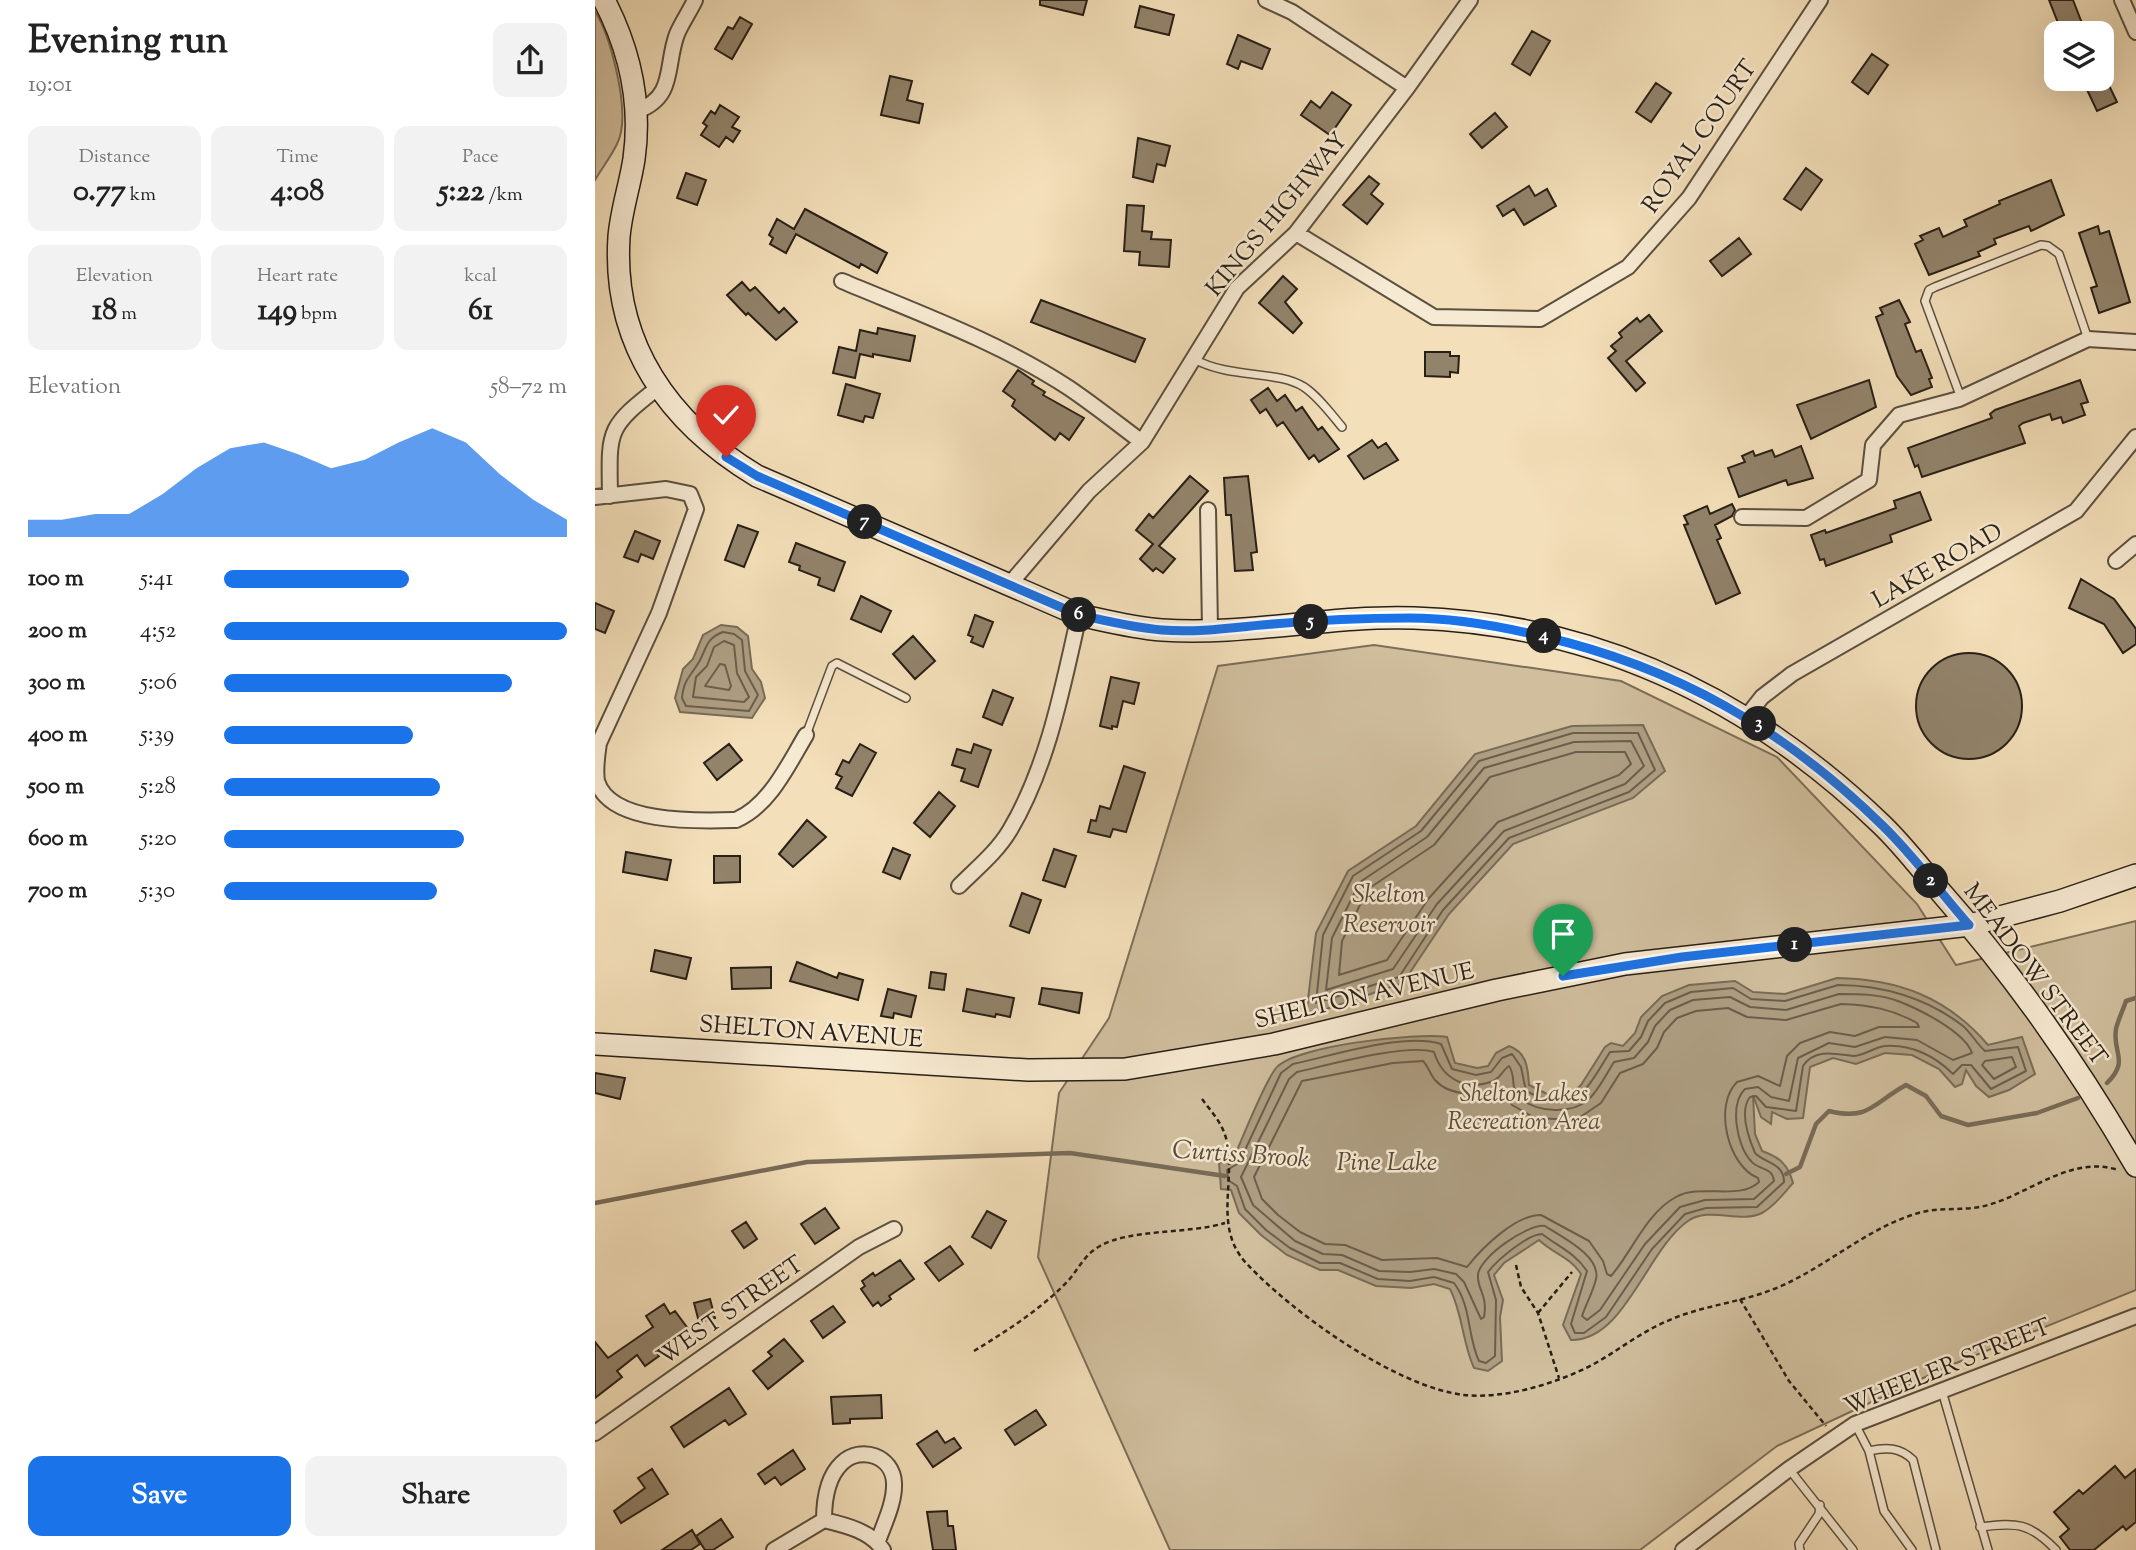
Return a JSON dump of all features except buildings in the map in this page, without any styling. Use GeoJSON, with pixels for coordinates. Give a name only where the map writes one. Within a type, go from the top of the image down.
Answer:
{"type":"FeatureCollection","features":[{"type":"Feature","properties":{"kind":"street","name":"MEADOW STREET"},"geometry":{"type":"LineString","coordinates":[[604,0],[625,47],[637,111],[633,160],[619,236],[621,285],[632,334],[659,387],[688,425],[726,457],[757,476],[1079,615],[1127,626],[1165,630],[1413,618],[1500,626],[1577,644],[1634,662],[1693,687],[1747,716],[1791,746],[1884,827],[1969,925],[2060,1045],[2129,1168]]}},
{"type":"Feature","properties":{"kind":"street"},"geometry":{"type":"LineString","coordinates":[[637,111],[653,105],[663,93],[677,35],[695,0]]}},
{"type":"Feature","properties":{"kind":"street"},"geometry":{"type":"LineString","coordinates":[[1266,0],[1292,12],[1407,88]]}},
{"type":"Feature","properties":{"kind":"street","name":"KINGS HIGHWAY"},"geometry":{"type":"LineString","coordinates":[[1010,585],[1089,491],[1142,442],[1237,288],[1296,233],[1407,88],[1470,0]]}},
{"type":"Feature","properties":{"kind":"street","name":"ROYAL COURT"},"geometry":{"type":"LineString","coordinates":[[1296,233],[1434,317],[1540,318],[1628,267],[1689,198],[1820,0]]}},
{"type":"Feature","properties":{"kind":"street"},"geometry":{"type":"LineString","coordinates":[[2122,0],[2136,32]]}},
{"type":"Feature","properties":{"kind":"street"},"geometry":{"type":"LineString","coordinates":[[842,281],[968,334],[1067,387],[1142,442]]}},
{"type":"Feature","properties":{"kind":"street"},"geometry":{"type":"LineString","coordinates":[[1742,517],[1806,518],[1869,480],[1873,445],[1899,415],[1961,398],[2088,339],[2136,342]]}},
{"type":"Feature","properties":{"kind":"street"},"geometry":{"type":"LineString","coordinates":[[659,387],[623,415],[610,441],[602,496],[666,489],[690,494],[696,509],[663,600],[599,743],[595,763],[597,783],[619,806],[638,814],[736,820],[750,814],[765,798],[806,735]]}},
{"type":"Feature","properties":{"kind":"street","name":"LAKE ROAD"},"geometry":{"type":"LineString","coordinates":[[1747,716],[1762,697],[1792,674],[2076,511],[2136,437]]}},
{"type":"Feature","properties":{"kind":"street"},"geometry":{"type":"LineString","coordinates":[[1208,510],[1210,629]]}},
{"type":"Feature","properties":{"kind":"street"},"geometry":{"type":"LineString","coordinates":[[2116,561],[2136,544]]}},
{"type":"Feature","properties":{"kind":"street"},"geometry":{"type":"LineString","coordinates":[[959,886],[993,853],[1010,829],[1046,748],[1079,615]]}},
{"type":"Feature","properties":{"kind":"street","name":"SHELTON AVENUE"},"geometry":{"type":"LineString","coordinates":[[595,1044],[1003,1069],[1125,1069],[1274,1044],[1510,987],[1625,964],[1969,925],[2060,901],[2136,875]]}},
{"type":"Feature","properties":{"kind":"street","name":"WEST STREET"},"geometry":{"type":"LineString","coordinates":[[595,1433],[859,1247],[894,1229]]}},
{"type":"Feature","properties":{"kind":"street","name":"WHEELER STREET"},"geometry":{"type":"LineString","coordinates":[[1683,1550],[1789,1469],[1855,1424],[2136,1316]]}},
{"type":"Feature","properties":{"kind":"street"},"geometry":{"type":"LineString","coordinates":[[774,1550],[824,1520],[852,1527],[881,1546],[894,1480],[887,1463],[878,1456],[859,1454],[842,1463],[829,1483],[824,1520]]}},
{"type":"Feature","properties":{"kind":"lane"},"geometry":{"type":"LineString","coordinates":[[1961,398],[1926,301],[1929,290],[1935,287],[2041,245],[2048,246],[2059,254],[2088,339]]}},
{"type":"Feature","properties":{"kind":"lane"},"geometry":{"type":"LineString","coordinates":[[1193,359],[1217,369],[1290,381],[1305,388],[1342,427]]}},
{"type":"Feature","properties":{"kind":"lane"},"geometry":{"type":"LineString","coordinates":[[806,735],[832,666],[837,663],[906,698]]}},
{"type":"Feature","properties":{"kind":"lane"},"geometry":{"type":"LineString","coordinates":[[1942,1391],[1988,1550]]}},
{"type":"Feature","properties":{"kind":"lane"},"geometry":{"type":"LineString","coordinates":[[1855,1424],[1869,1451],[1884,1511],[1912,1550]]}},
{"type":"Feature","properties":{"kind":"lane"},"geometry":{"type":"LineString","coordinates":[[1869,1451],[1884,1447],[1898,1450],[1913,1460],[1935,1550]]}},
{"type":"Feature","properties":{"kind":"lane"},"geometry":{"type":"LineString","coordinates":[[1789,1469],[1853,1550]]}},
{"type":"Feature","properties":{"kind":"lane"},"geometry":{"type":"LineString","coordinates":[[1798,1548],[1819,1514],[1820,1505]]}},
{"type":"Feature","properties":{"kind":"lane"},"geometry":{"type":"LineString","coordinates":[[1980,1527],[2021,1525],[2037,1530],[2056,1550]]}},
{"type":"Feature","properties":{"kind":"path"},"geometry":{"type":"LineString","coordinates":[[1202,1099],[1221,1126],[1228,1152],[1227,1223],[1234,1248],[1261,1277],[1342,1341],[1391,1370],[1430,1386],[1462,1395],[1493,1395],[1585,1369],[1663,1322],[1774,1289],[1868,1232],[1917,1213],[1991,1205],[2079,1169],[2100,1166],[2129,1168]]}},
{"type":"Feature","properties":{"kind":"path"},"geometry":{"type":"LineString","coordinates":[[974,1351],[1066,1284],[1082,1261],[1100,1245],[1125,1237],[1207,1228],[1227,1223]]}},
{"type":"Feature","properties":{"kind":"path"},"geometry":{"type":"LineString","coordinates":[[1516,1265],[1521,1287],[1538,1314],[1559,1378]]}},
{"type":"Feature","properties":{"kind":"path"},"geometry":{"type":"LineString","coordinates":[[1538,1314],[1572,1272]]}},
{"type":"Feature","properties":{"kind":"path"},"geometry":{"type":"LineString","coordinates":[[1740,1299],[1789,1381],[1835,1437]]}},
{"type":"Feature","properties":{"kind":"green space"},"geometry":{"type":"Polygon","coordinates":[[[595,11],[607,37],[616,70],[622,119],[617,144],[595,180],[595,11]]]}},
{"type":"Feature","properties":{"kind":"green space","name":"Shelton Lakes Recreation Area"},"geometry":{"type":"Polygon","coordinates":[[[1374,645],[1621,681],[1777,757],[1917,904],[1956,965],[2136,921],[2136,1290],[1949,1366],[1777,1446],[1640,1550],[1170,1550],[1038,1257],[1059,1093],[1109,1018],[1218,666],[1374,645]]]}},
{"type":"Feature","properties":{"kind":"water"},"geometry":{"type":"Polygon","coordinates":[[[721,625],[737,627],[748,636],[752,669],[761,682],[765,698],[752,718],[680,712],[675,698],[683,669],[693,659],[703,635],[721,625]]]}},
{"type":"Feature","properties":{"kind":"water","name":"Skelton Reservoir"},"geometry":{"type":"Polygon","coordinates":[[[1643,725],[1665,771],[1633,798],[1513,844],[1449,914],[1403,983],[1306,1016],[1316,933],[1348,871],[1416,826],[1475,754],[1572,726],[1643,725]]]}},
{"type":"Feature","properties":{"kind":"water","name":"Pine Lake"},"geometry":{"type":"Polygon","coordinates":[[[1837,978],[1881,982],[1921,994],[1956,1015],[1988,1045],[2022,1037],[2035,1074],[2009,1090],[1989,1097],[1976,1086],[1966,1070],[1962,1084],[1955,1087],[1939,1069],[1912,1055],[1885,1053],[1856,1064],[1833,1058],[1810,1067],[1803,1118],[1787,1119],[1772,1112],[1771,1124],[1761,1117],[1753,1095],[1755,1134],[1762,1151],[1782,1162],[1793,1183],[1775,1203],[1753,1216],[1705,1215],[1688,1221],[1673,1234],[1621,1310],[1606,1326],[1590,1336],[1571,1340],[1563,1325],[1581,1274],[1572,1263],[1539,1240],[1504,1263],[1494,1275],[1503,1300],[1500,1317],[1502,1361],[1488,1371],[1474,1368],[1458,1308],[1450,1289],[1434,1284],[1411,1288],[1376,1286],[1338,1270],[1320,1270],[1287,1255],[1261,1235],[1239,1213],[1231,1190],[1221,1189],[1219,1163],[1233,1160],[1271,1075],[1287,1060],[1306,1053],[1357,1042],[1447,1037],[1455,1063],[1477,1068],[1488,1066],[1496,1053],[1509,1046],[1523,1057],[1529,1085],[1547,1094],[1570,1095],[1581,1085],[1605,1047],[1611,1043],[1623,1046],[1635,1033],[1641,1017],[1662,996],[1689,985],[1735,981],[1753,992],[1785,994],[1837,978]]]}},
{"type":"Feature","properties":{"kind":"waterway","name":"Curtiss Brook"},"geometry":{"type":"LineString","coordinates":[[2107,1083],[2118,1068],[2119,1056],[2115,1037],[2118,1022],[2126,1001],[2136,998]]}},
{"type":"Feature","properties":{"kind":"waterway","name":"Curtiss Brook"},"geometry":{"type":"LineString","coordinates":[[1786,1174],[1800,1167],[1816,1124],[1829,1111],[1853,1114],[1862,1112],[1906,1085],[1926,1096],[1941,1116],[1968,1125],[2037,1113],[2078,1098]]}},
{"type":"Feature","properties":{"kind":"waterway","name":"Curtiss Brook"},"geometry":{"type":"LineString","coordinates":[[595,1203],[807,1162],[1070,1153],[1225,1176]]}},
{"type":"Feature","properties":{"kind":"route"},"geometry":{"type":"LineString","coordinates":[[726,457],[757,476],[1079,615],[1127,626],[1165,630],[1210,629],[1413,618],[1500,626],[1577,644],[1634,662],[1693,687],[1747,716],[1791,746],[1844,789],[1884,827],[1969,925],[1625,964],[1563,976]]}}]}
